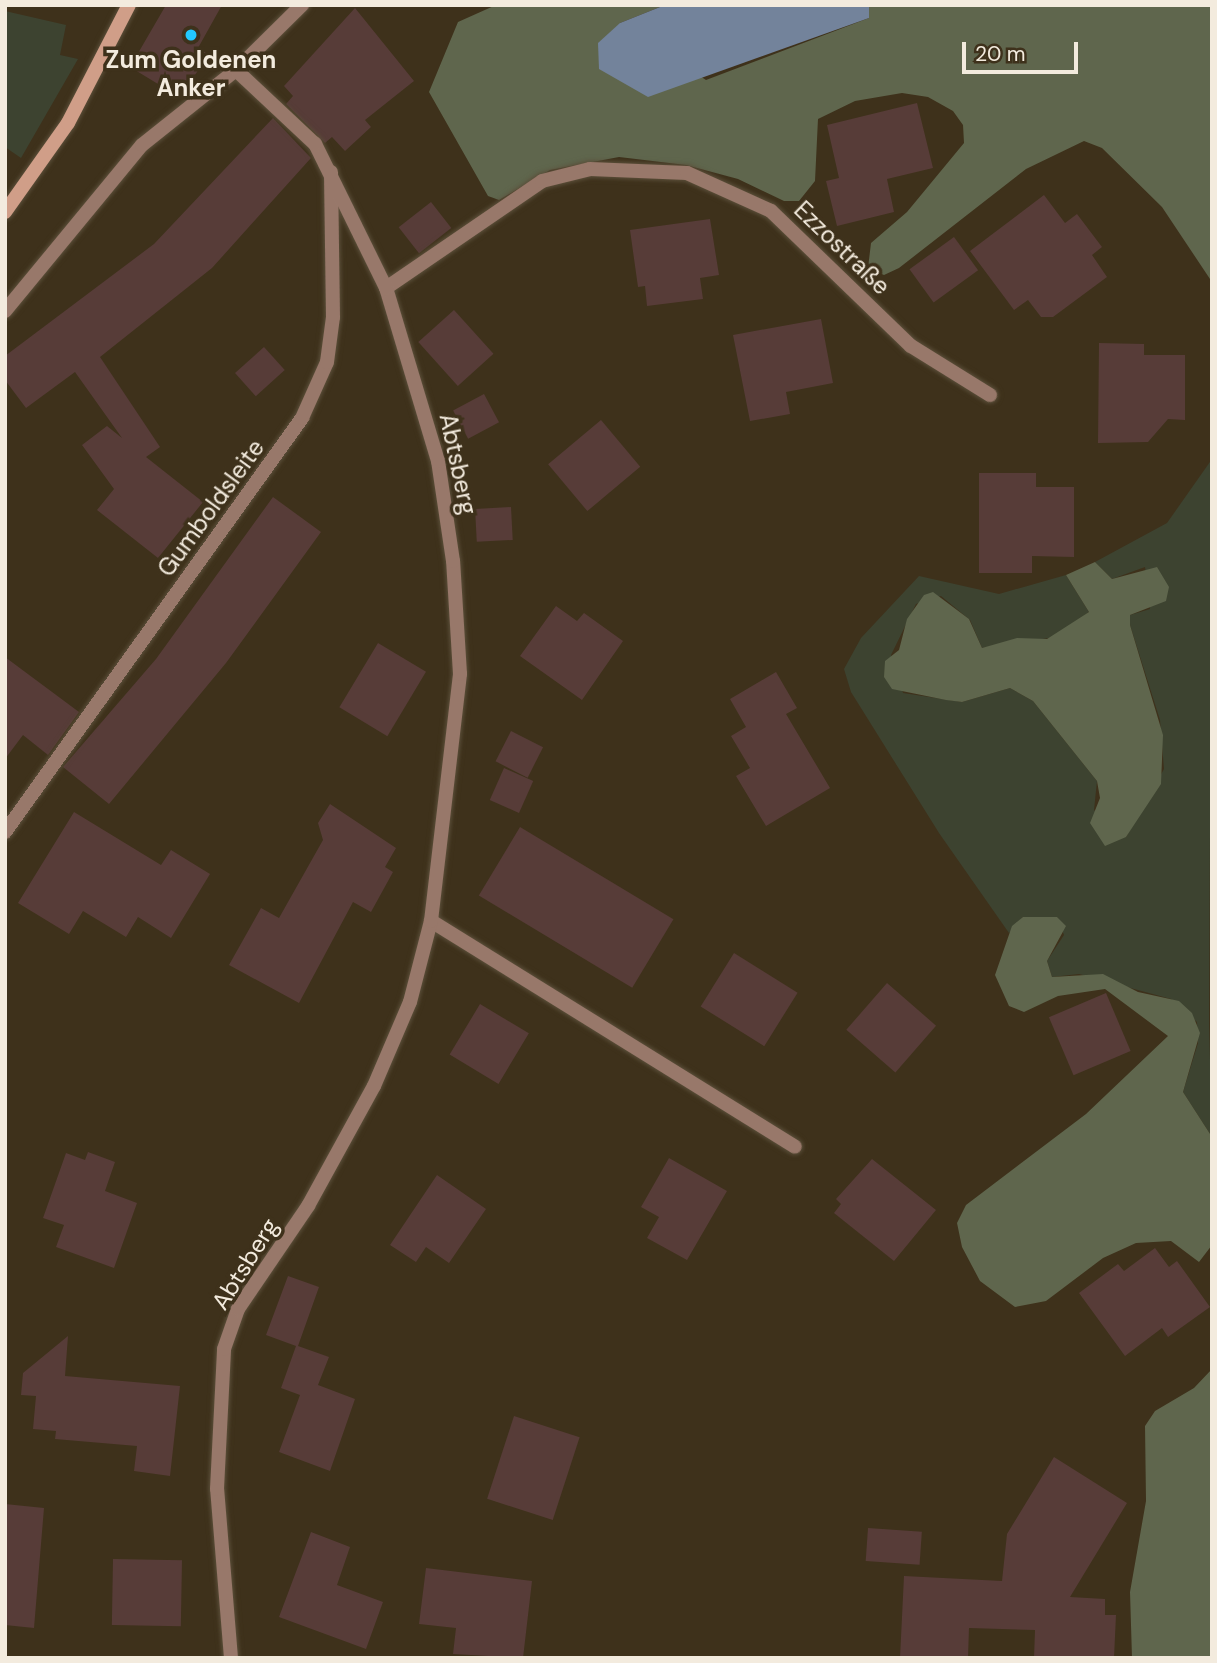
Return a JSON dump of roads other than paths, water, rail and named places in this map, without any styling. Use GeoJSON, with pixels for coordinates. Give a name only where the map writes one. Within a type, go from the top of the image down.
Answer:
{"type":"FeatureCollection","features":[{"type":"Feature","properties":{"kind":"street"},"geometry":{"type":"LineString","coordinates":[[5,212],[68,123],[129,5]]}},
{"type":"Feature","properties":{"kind":"street"},"geometry":{"type":"LineString","coordinates":[[5,311],[142,145],[236,70],[302,5]]}},
{"type":"Feature","properties":{"kind":"street","name":"Abtsberg"},"geometry":{"type":"LineString","coordinates":[[231,1658],[217,1489],[224,1349],[239,1309],[308,1206],[374,1086],[410,1002],[431,921],[458,697],[453,561],[438,461],[386,288],[331,167],[315,144],[236,70]]}},
{"type":"Feature","properties":{"kind":"street","name":"Gumboldsleite"},"geometry":{"type":"LineString","coordinates":[[5,832],[302,418],[327,362],[333,317],[331,167]]}},
{"type":"Feature","properties":{"kind":"street","name":"Ezzostraße"},"geometry":{"type":"LineString","coordinates":[[386,288],[542,181],[590,169],[687,173],[771,211],[911,346],[990,395]]}},
{"type":"Feature","properties":{"kind":"street"},"geometry":{"type":"LineString","coordinates":[[431,921],[795,1147]]}},
{"type":"Feature","properties":{"kind":"water"},"geometry":{"type":"Polygon","coordinates":[[[665,5],[869,5],[869,18],[648,97],[599,69],[598,43],[620,23],[665,5]]]}},
{"type":"Feature","properties":{"kind":"place","name":"Zum Goldenen Anker"},"geometry":{"type":"Point","coordinates":[191,35]}}]}
